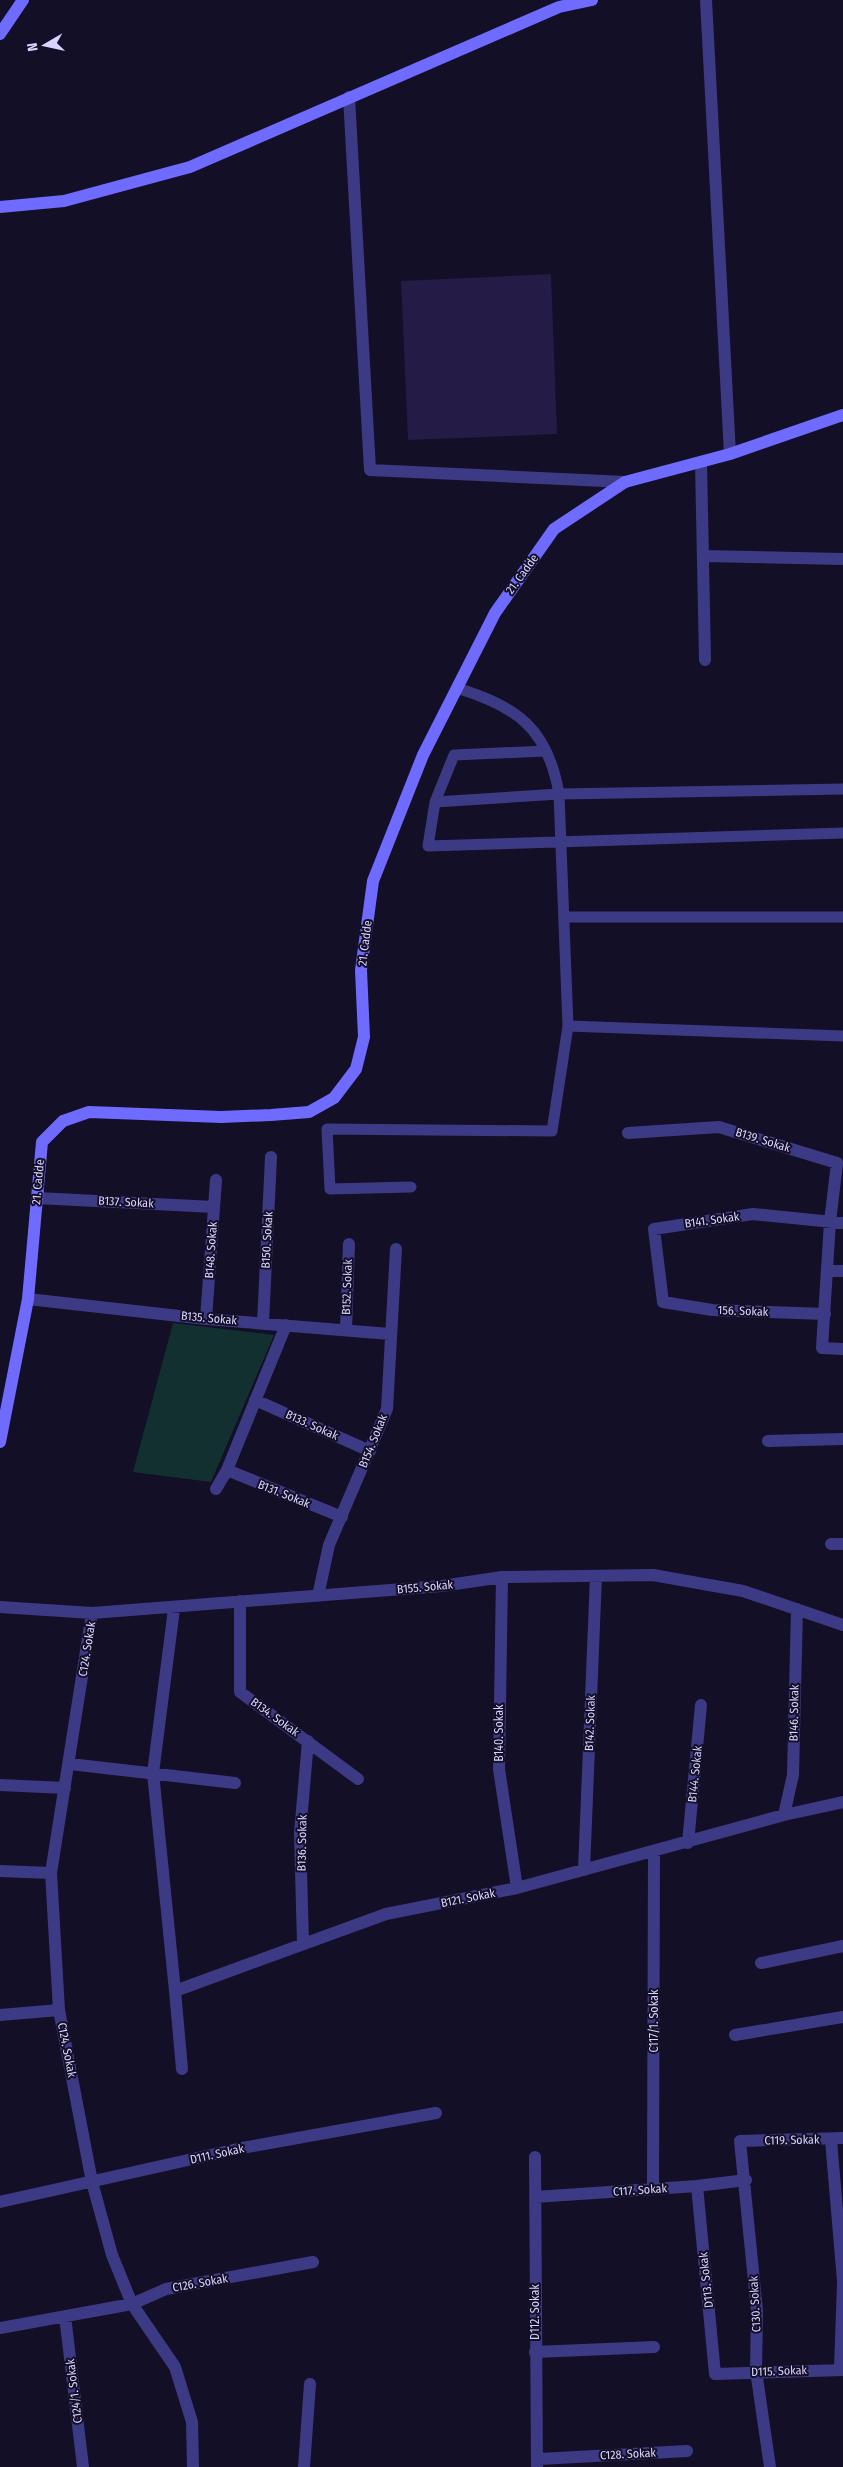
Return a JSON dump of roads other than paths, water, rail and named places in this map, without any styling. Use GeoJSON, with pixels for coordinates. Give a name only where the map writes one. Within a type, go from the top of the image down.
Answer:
{"type":"FeatureCollection","features":[{"type":"Feature","properties":{"kind":"main road"},"geometry":{"type":"LineString","coordinates":[[0,34],[23,0]]}},
{"type":"Feature","properties":{"kind":"main road"},"geometry":{"type":"LineString","coordinates":[[0,207],[64,201],[190,167],[558,7],[592,0]]}},
{"type":"Feature","properties":{"kind":"main road","name":"21. Cadde"},"geometry":{"type":"LineString","coordinates":[[0,1442],[28,1299],[42,1142],[63,1121],[89,1112],[221,1117],[309,1112],[334,1098],[356,1069],[364,1037],[361,970],[373,881],[423,755],[494,613],[554,529],[625,482],[730,454],[843,415]]}},
{"type":"Feature","properties":{"kind":"street"},"geometry":{"type":"LineString","coordinates":[[706,0],[730,454]]}},
{"type":"Feature","properties":{"kind":"street"},"geometry":{"type":"LineString","coordinates":[[349,98],[370,470],[625,482]]}},
{"type":"Feature","properties":{"kind":"street"},"geometry":{"type":"LineString","coordinates":[[701,462],[705,660]]}},
{"type":"Feature","properties":{"kind":"street"},"geometry":{"type":"LineString","coordinates":[[703,556],[843,559]]}},
{"type":"Feature","properties":{"kind":"street","name":"B139. Sokak"},"geometry":{"type":"LineString","coordinates":[[628,1133],[719,1127],[837,1163],[836,1223]]}},
{"type":"Feature","properties":{"kind":"street","name":"B150. Sokak"},"geometry":{"type":"LineString","coordinates":[[263,1323],[271,1157]]}},
{"type":"Feature","properties":{"kind":"street","name":"B148. Sokak"},"geometry":{"type":"LineString","coordinates":[[206,1319],[216,1180]]}},
{"type":"Feature","properties":{"kind":"street","name":"B137. Sokak"},"geometry":{"type":"LineString","coordinates":[[37,1198],[214,1207]]}},
{"type":"Feature","properties":{"kind":"street","name":"B141. Sokak"},"geometry":{"type":"LineString","coordinates":[[663,1302],[654,1229],[753,1214],[836,1223]]}},
{"type":"Feature","properties":{"kind":"street"},"geometry":{"type":"LineString","coordinates":[[836,1223],[827,1271],[822,1348],[843,1349]]}},
{"type":"Feature","properties":{"kind":"street","name":"B152. Sokak"},"geometry":{"type":"LineString","coordinates":[[346,1330],[349,1244]]}},
{"type":"Feature","properties":{"kind":"street","name":"B154. Sokak"},"geometry":{"type":"LineString","coordinates":[[318,1596],[329,1545],[387,1409],[396,1249]]}},
{"type":"Feature","properties":{"kind":"street"},"geometry":{"type":"LineString","coordinates":[[827,1271],[843,1271]]}},
{"type":"Feature","properties":{"kind":"street","name":"B135. Sokak"},"geometry":{"type":"LineString","coordinates":[[28,1299],[206,1319],[390,1334]]}},
{"type":"Feature","properties":{"kind":"street","name":"156. Sokak"},"geometry":{"type":"LineString","coordinates":[[663,1302],[712,1310],[825,1314]]}},
{"type":"Feature","properties":{"kind":"street"},"geometry":{"type":"LineString","coordinates":[[216,1489],[227,1470],[286,1325]]}},
{"type":"Feature","properties":{"kind":"street","name":"B133. Sokak"},"geometry":{"type":"LineString","coordinates":[[255,1400],[370,1451]]}},
{"type":"Feature","properties":{"kind":"street"},"geometry":{"type":"LineString","coordinates":[[768,1440],[843,1439]]}},
{"type":"Feature","properties":{"kind":"street","name":"B131. Sokak"},"geometry":{"type":"LineString","coordinates":[[227,1470],[342,1517]]}},
{"type":"Feature","properties":{"kind":"street","name":"B155. Sokak"},"geometry":{"type":"LineString","coordinates":[[0,1607],[92,1613],[174,1609],[240,1601],[442,1586],[502,1577],[653,1575],[743,1591],[843,1625]]}},
{"type":"Feature","properties":{"kind":"street","name":"B142. Sokak"},"geometry":{"type":"LineString","coordinates":[[584,1870],[596,1576]]}},
{"type":"Feature","properties":{"kind":"street","name":"B140. Sokak"},"geometry":{"type":"LineString","coordinates":[[502,1577],[499,1770],[517,1888]]}},
{"type":"Feature","properties":{"kind":"street","name":"B134. Sokak"},"geometry":{"type":"LineString","coordinates":[[240,1601],[240,1692],[358,1779]]}},
{"type":"Feature","properties":{"kind":"street"},"geometry":{"type":"LineString","coordinates":[[174,1609],[154,1772],[182,2068]]}},
{"type":"Feature","properties":{"kind":"street","name":"B146. Sokak"},"geometry":{"type":"LineString","coordinates":[[784,1815],[793,1775],[797,1609]]}},
{"type":"Feature","properties":{"kind":"street","name":"C124. Sokak"},"geometry":{"type":"LineString","coordinates":[[92,1613],[70,1764],[51,1873],[59,2010],[92,2182],[112,2255],[132,2304],[175,2367],[192,2422],[193,2467]]}},
{"type":"Feature","properties":{"kind":"street","name":"B144. Sokak"},"geometry":{"type":"LineString","coordinates":[[688,1843],[701,1704]]}},
{"type":"Feature","properties":{"kind":"street","name":"B136. Sokak"},"geometry":{"type":"LineString","coordinates":[[304,1944],[300,1833],[308,1741]]}},
{"type":"Feature","properties":{"kind":"street"},"geometry":{"type":"LineString","coordinates":[[70,1764],[154,1772],[235,1783]]}},
{"type":"Feature","properties":{"kind":"street"},"geometry":{"type":"LineString","coordinates":[[0,1785],[65,1788]]}},
{"type":"Feature","properties":{"kind":"street","name":"B121. Sokak"},"geometry":{"type":"LineString","coordinates":[[175,1991],[386,1914],[517,1888],[688,1843],[784,1815],[843,1802]]}},
{"type":"Feature","properties":{"kind":"street","name":"C117/1. Sokak"},"geometry":{"type":"LineString","coordinates":[[653,2189],[654,1852]]}},
{"type":"Feature","properties":{"kind":"street"},"geometry":{"type":"LineString","coordinates":[[0,1871],[51,1873]]}},
{"type":"Feature","properties":{"kind":"street"},"geometry":{"type":"LineString","coordinates":[[761,1963],[843,1946]]}},
{"type":"Feature","properties":{"kind":"street"},"geometry":{"type":"LineString","coordinates":[[0,2015],[59,2010]]}},
{"type":"Feature","properties":{"kind":"street"},"geometry":{"type":"LineString","coordinates":[[735,2035],[843,2017]]}},
{"type":"Feature","properties":{"kind":"street","name":"D111. Sokak"},"geometry":{"type":"LineString","coordinates":[[0,2202],[242,2148],[436,2113]]}},
{"type":"Feature","properties":{"kind":"street"},"geometry":{"type":"LineString","coordinates":[[837,2139],[843,2283],[841,2369]]}},
{"type":"Feature","properties":{"kind":"street","name":"C119. Sokak"},"geometry":{"type":"LineString","coordinates":[[740,2141],[837,2139]]}},
{"type":"Feature","properties":{"kind":"street","name":"C130. Sokak"},"geometry":{"type":"LineString","coordinates":[[740,2141],[746,2180],[758,2311],[756,2371],[770,2467]]}},
{"type":"Feature","properties":{"kind":"street","name":"D112. Sokak"},"geometry":{"type":"LineString","coordinates":[[535,2157],[535,2352],[538,2463]]}},
{"type":"Feature","properties":{"kind":"street","name":"C117. Sokak"},"geometry":{"type":"LineString","coordinates":[[535,2197],[697,2186],[746,2180]]}},
{"type":"Feature","properties":{"kind":"street","name":"D113. Sokak"},"geometry":{"type":"LineString","coordinates":[[697,2186],[715,2374]]}},
{"type":"Feature","properties":{"kind":"street","name":"C126. Sokak"},"geometry":{"type":"LineString","coordinates":[[0,2328],[132,2304],[166,2289],[313,2262]]}},
{"type":"Feature","properties":{"kind":"street","name":"C124/1. Sokak"},"geometry":{"type":"LineString","coordinates":[[65,2316],[83,2467]]}},
{"type":"Feature","properties":{"kind":"street"},"geometry":{"type":"LineString","coordinates":[[535,2352],[654,2347]]}},
{"type":"Feature","properties":{"kind":"street","name":"D115. Sokak"},"geometry":{"type":"LineString","coordinates":[[715,2374],[841,2369]]}},
{"type":"Feature","properties":{"kind":"street"},"geometry":{"type":"LineString","coordinates":[[304,2467],[310,2384]]}},
{"type":"Feature","properties":{"kind":"street","name":"C128. Sokak"},"geometry":{"type":"LineString","coordinates":[[538,2463],[687,2450]]}},
{"type":"Feature","properties":{"kind":"lane"},"geometry":{"type":"LineString","coordinates":[[412,1187],[330,1189],[327,1129],[552,1131],[568,1026],[559,794],[552,765],[546,751],[520,716],[499,703],[456,688]]}},
{"type":"Feature","properties":{"kind":"lane"},"geometry":{"type":"LineString","coordinates":[[546,751],[454,755],[435,802],[428,846],[843,833]]}},
{"type":"Feature","properties":{"kind":"lane"},"geometry":{"type":"LineString","coordinates":[[435,802],[559,794],[843,789]]}},
{"type":"Feature","properties":{"kind":"lane"},"geometry":{"type":"LineString","coordinates":[[564,917],[843,917]]}},
{"type":"Feature","properties":{"kind":"lane"},"geometry":{"type":"LineString","coordinates":[[568,1026],[843,1036]]}}]}
